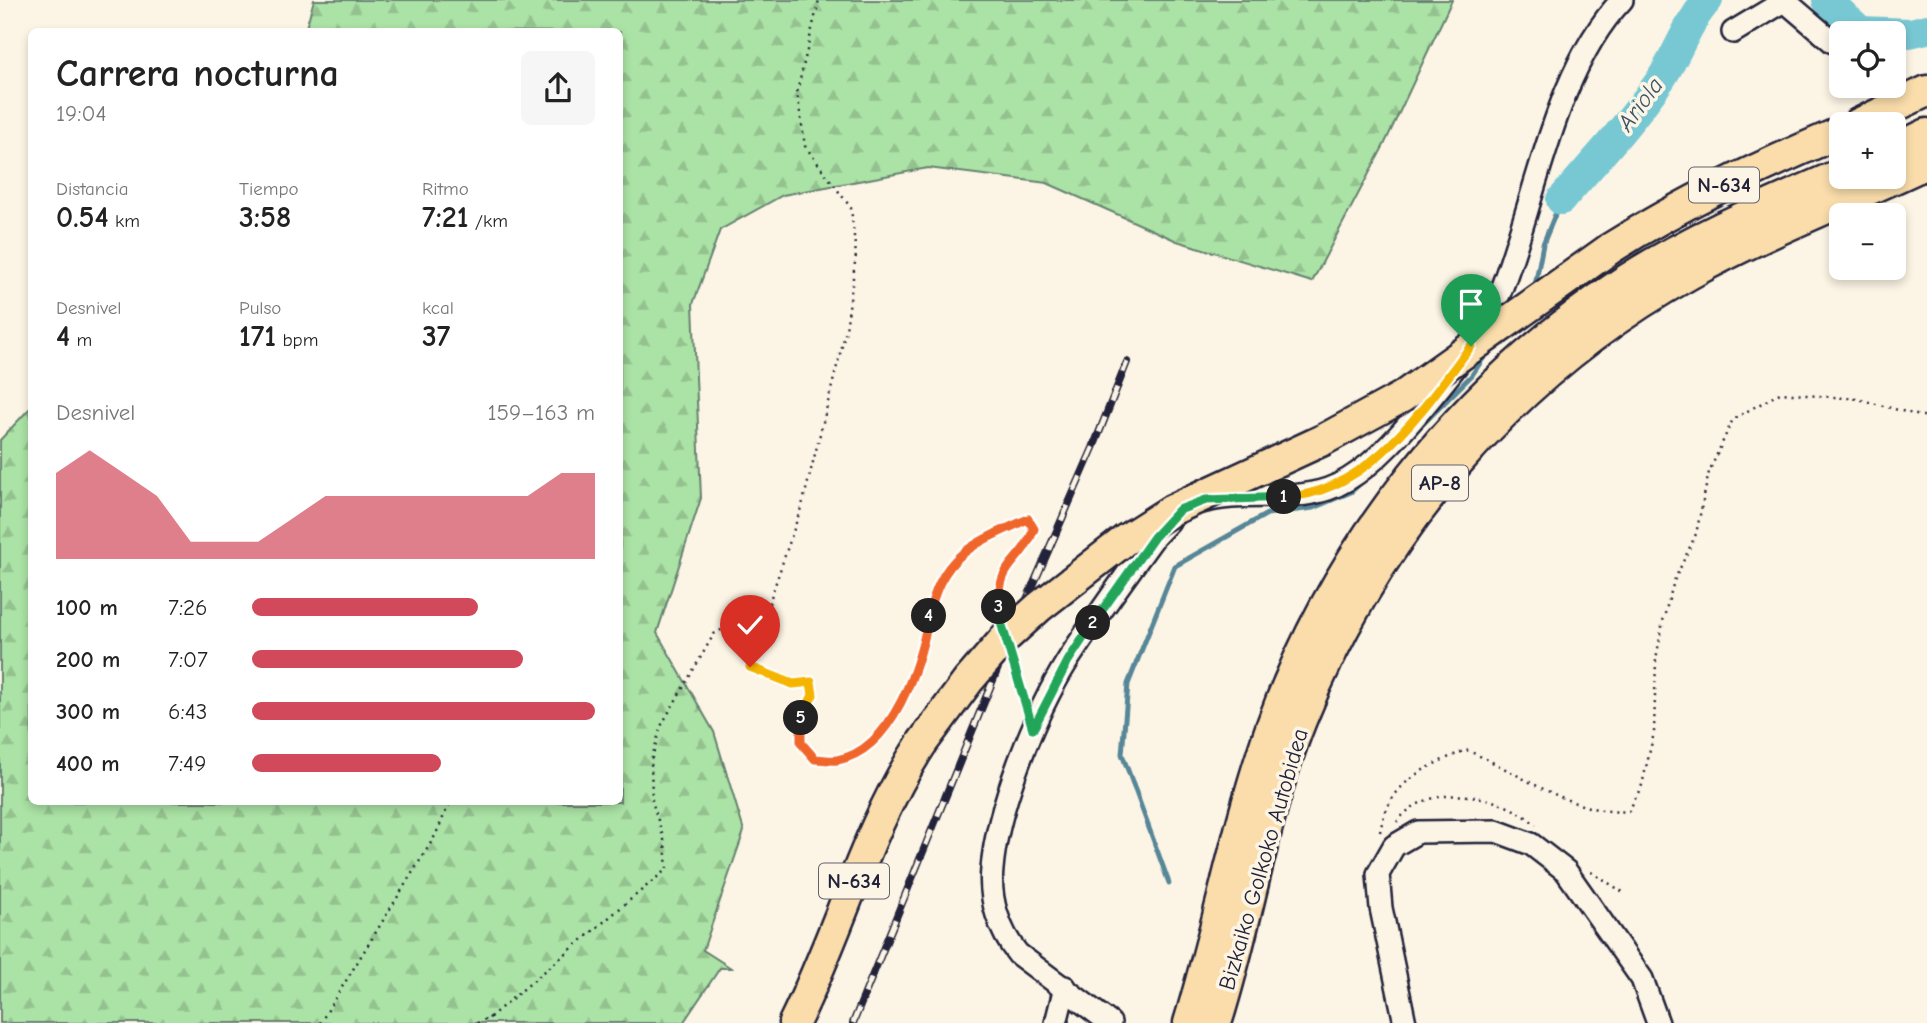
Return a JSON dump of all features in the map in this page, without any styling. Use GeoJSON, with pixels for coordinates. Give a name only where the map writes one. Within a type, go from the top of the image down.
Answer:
{"type":"FeatureCollection","features":[{"type":"Feature","properties":{"kind":"highway"},"geometry":{"type":"LineString","coordinates":[[1883,112],[1927,91]]}},
{"type":"Feature","properties":{"kind":"highway"},"geometry":{"type":"LineString","coordinates":[[1906,144],[1927,134]]}},
{"type":"Feature","properties":{"kind":"highway","name":"N-634"},"geometry":{"type":"LineString","coordinates":[[794,1023],[819,972],[895,784],[922,743],[1007,636],[1039,607],[1125,540],[1172,510],[1323,440],[1402,397],[1611,248],[1665,214],[1749,172],[1829,137]]}},
{"type":"Feature","properties":{"kind":"highway","name":"Bizkaiko Golkoko Autobidea"},"geometry":{"type":"LineString","coordinates":[[1216,1023],[1300,722],[1368,583],[1414,515],[1455,464],[1546,373],[1644,301],[1692,272],[1927,163]]}},
{"type":"Feature","properties":{"kind":"highway","name":"Bizkaiko Golkoko Autobidea"},"geometry":{"type":"LineString","coordinates":[[1189,1023],[1272,727],[1307,644],[1335,589],[1392,501],[1432,450],[1484,394],[1565,323],[1624,281],[1678,250],[1829,180]]}},
{"type":"Feature","properties":{"kind":"street"},"geometry":{"type":"LineString","coordinates":[[1110,1023],[1018,954],[1006,941],[995,909],[991,871],[997,841],[1033,729],[1082,639],[1154,537],[1179,510],[1206,500],[1298,497],[1330,489],[1359,471],[1403,432],[1434,394],[1471,346],[1499,293],[1556,122],[1576,72],[1589,43],[1622,0]]}},
{"type":"Feature","properties":{"kind":"street"},"geometry":{"type":"LineString","coordinates":[[1733,32],[1786,1],[1829,39]]}},
{"type":"Feature","properties":{"kind":"street"},"geometry":{"type":"LineString","coordinates":[[1405,1023],[1381,908],[1378,874],[1394,846],[1418,832],[1496,831],[1531,844],[1566,871],[1642,979],[1658,1023]]}},
{"type":"Feature","properties":{"kind":"street"},"geometry":{"type":"LineString","coordinates":[[1056,1023],[1065,987]]}},
{"type":"Feature","properties":{"kind":"path"},"geometry":{"type":"LineString","coordinates":[[819,0],[797,92],[799,106],[805,146],[850,208],[856,255],[846,330],[803,502],[769,603],[765,634],[744,654],[750,667],[772,677],[793,684],[811,682],[813,695],[800,719],[801,743],[815,759],[838,760],[862,749],[888,724],[908,690],[924,644],[935,587],[950,563],[996,534],[1028,519],[1034,529],[1027,547],[1006,567],[999,589],[1000,619]]}},
{"type":"Feature","properties":{"kind":"path"},"geometry":{"type":"LineString","coordinates":[[1380,836],[1394,792],[1427,766],[1466,750],[1587,808],[1610,813],[1629,811],[1642,785],[1654,733],[1656,659],[1674,581],[1696,534],[1709,472],[1733,419],[1780,393],[1858,399],[1927,416]]}},
{"type":"Feature","properties":{"kind":"path"},"geometry":{"type":"LineString","coordinates":[[477,1023],[490,1017],[667,869],[665,844],[652,801],[651,761],[661,726],[714,634],[769,603]]}},
{"type":"Feature","properties":{"kind":"path"},"geometry":{"type":"LineString","coordinates":[[1010,656],[1033,729]]}},
{"type":"Feature","properties":{"kind":"path"},"geometry":{"type":"LineString","coordinates":[[320,1023],[435,836],[449,805]]}},
{"type":"Feature","properties":{"kind":"path"},"geometry":{"type":"LineString","coordinates":[[488,1023],[490,1017]]}},
{"type":"Feature","properties":{"kind":"green space"},"geometry":{"type":"Polygon","coordinates":[[[314,0],[1452,0],[1385,143],[1312,282],[1177,241],[1047,183],[928,168],[783,195],[720,230],[693,304],[701,498],[657,633],[714,732],[744,831],[703,950],[731,968],[720,968],[683,1023],[0,1023],[0,440],[28,410],[28,805],[623,805],[623,28],[306,28],[314,0]]]}},
{"type":"Feature","properties":{"kind":"waterway","name":"Ariola"},"geometry":{"type":"LineString","coordinates":[[1561,200],[1650,95],[1694,18],[1708,0]]}},
{"type":"Feature","properties":{"kind":"waterway","name":"Ariola"},"geometry":{"type":"LineString","coordinates":[[1827,0],[1861,31],[1910,33],[1927,29]]}},
{"type":"Feature","properties":{"kind":"waterway"},"geometry":{"type":"LineString","coordinates":[[1534,291],[1543,244],[1561,200]]}},
{"type":"Feature","properties":{"kind":"waterway"},"geometry":{"type":"LineString","coordinates":[[1412,435],[1472,375],[1488,351]]}},
{"type":"Feature","properties":{"kind":"waterway"},"geometry":{"type":"LineString","coordinates":[[1169,883],[1122,754],[1128,684],[1175,566],[1267,514],[1313,508],[1351,492],[1362,482]]}},
{"type":"Feature","properties":{"kind":"railway"},"geometry":{"type":"LineString","coordinates":[[853,1023],[1011,636],[1093,448],[1127,362]]}},
{"type":"Feature","properties":{"kind":"route"},"geometry":{"type":"LineString","coordinates":[[750,667],[793,684],[811,682],[813,695],[800,719],[801,743],[815,759],[838,760],[862,749],[888,724],[908,690],[924,644],[935,587],[950,563],[996,534],[1028,519],[1034,529],[1027,547],[1006,567],[999,589],[1000,619],[1020,693],[1033,729],[1068,661],[1154,537],[1179,510],[1206,500],[1298,497],[1330,489],[1359,471],[1403,432],[1471,346]]}}]}
